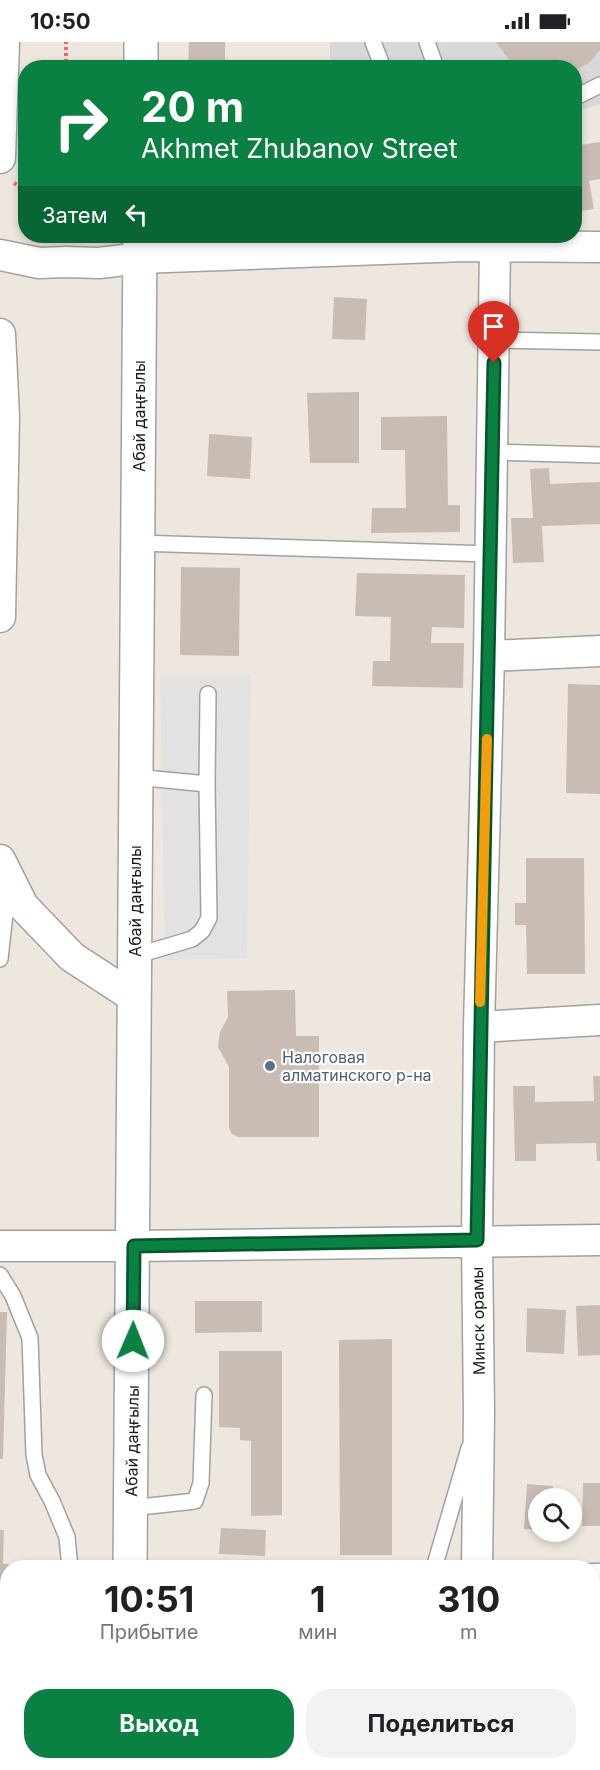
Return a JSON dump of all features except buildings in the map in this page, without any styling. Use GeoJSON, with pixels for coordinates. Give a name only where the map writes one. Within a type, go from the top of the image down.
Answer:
{"type":"FeatureCollection","features":[{"type":"Feature","properties":{"kind":"street"},"geometry":{"type":"LineString","coordinates":[[4,42],[1,115],[5,169]]}},
{"type":"Feature","properties":{"kind":"street"},"geometry":{"type":"LineString","coordinates":[[141,42],[141,60]]}},
{"type":"Feature","properties":{"kind":"street"},"geometry":{"type":"LineString","coordinates":[[0,255],[39,263],[99,263],[140,247],[356,243]]}},
{"type":"Feature","properties":{"kind":"street"},"geometry":{"type":"LineString","coordinates":[[474,243],[495,247],[600,247]]}},
{"type":"Feature","properties":{"kind":"street","name":"Абай даңғылы"},"geometry":{"type":"LineString","coordinates":[[130,1560],[140,247]]}},
{"type":"Feature","properties":{"kind":"street","name":"Минск орамы"},"geometry":{"type":"LineString","coordinates":[[477,1560],[479,1027],[489,656],[495,247]]}},
{"type":"Feature","properties":{"kind":"street"},"geometry":{"type":"LineString","coordinates":[[0,334],[2,417],[0,617]]}},
{"type":"Feature","properties":{"kind":"street"},"geometry":{"type":"LineString","coordinates":[[489,656],[600,651]]}},
{"type":"Feature","properties":{"kind":"street"},"geometry":{"type":"LineString","coordinates":[[5,869],[23,906],[72,957],[135,998]]}},
{"type":"Feature","properties":{"kind":"street"},"geometry":{"type":"LineString","coordinates":[[479,1027],[600,1020]]}},
{"type":"Feature","properties":{"kind":"street"},"geometry":{"type":"LineString","coordinates":[[0,1246],[600,1240]]}},
{"type":"Feature","properties":{"kind":"lane"},"geometry":{"type":"LineString","coordinates":[[373,42],[380,60]]}},
{"type":"Feature","properties":{"kind":"lane"},"geometry":{"type":"LineString","coordinates":[[427,42],[433,60]]}},
{"type":"Feature","properties":{"kind":"lane"},"geometry":{"type":"LineString","coordinates":[[582,94],[600,85]]}},
{"type":"Feature","properties":{"kind":"lane"},"geometry":{"type":"LineString","coordinates":[[494,340],[600,342]]}},
{"type":"Feature","properties":{"kind":"lane"},"geometry":{"type":"LineString","coordinates":[[493,452],[600,455]]}},
{"type":"Feature","properties":{"kind":"lane"},"geometry":{"type":"LineString","coordinates":[[138,543],[490,554]]}},
{"type":"Feature","properties":{"kind":"lane"},"geometry":{"type":"LineString","coordinates":[[135,956],[192,939],[202,931],[208,918],[208,694]]}},
{"type":"Feature","properties":{"kind":"lane"},"geometry":{"type":"LineString","coordinates":[[135,777],[207,784]]}},
{"type":"Feature","properties":{"kind":"lane"},"geometry":{"type":"LineString","coordinates":[[0,959],[5,869]]}},
{"type":"Feature","properties":{"kind":"lane"},"geometry":{"type":"LineString","coordinates":[[0,1275],[13,1296],[30,1338],[34,1455],[38,1475],[67,1537],[69,1560]]}},
{"type":"Feature","properties":{"kind":"lane"},"geometry":{"type":"LineString","coordinates":[[131,1508],[195,1501],[201,1483],[204,1395]]}},
{"type":"Feature","properties":{"kind":"lane"},"geometry":{"type":"LineString","coordinates":[[436,1560],[479,1413]]}},
{"type":"Feature","properties":{"kind":"path"},"geometry":{"type":"LineString","coordinates":[[66,42],[66,60]]}},
{"type":"Feature","properties":{"kind":"path"},"geometry":{"type":"LineString","coordinates":[[5,169],[18,185]]}},
{"type":"Feature","properties":{"kind":"shaded area"},"geometry":{"type":"Polygon","coordinates":[[[330,42],[600,42],[600,104],[582,110],[582,60],[330,60],[330,42]]]}},
{"type":"Feature","properties":{"kind":"shaded area"},"geometry":{"type":"Polygon","coordinates":[[[160,675],[251,675],[247,958],[165,960],[160,675]]]}},
{"type":"Feature","properties":{"kind":"slow traffic"},"geometry":{"type":"LineString","coordinates":[[480,1002],[487,739]]}},
{"type":"Feature","properties":{"kind":"place","name":"Налоговая алматинского р-на"},"geometry":{"type":"Point","coordinates":[270,1066]}},
{"type":"Feature","properties":{"kind":"route"},"geometry":{"type":"LineString","coordinates":[[133,1341],[134,1246],[477,1240],[479,1027],[494,363]]}}]}
